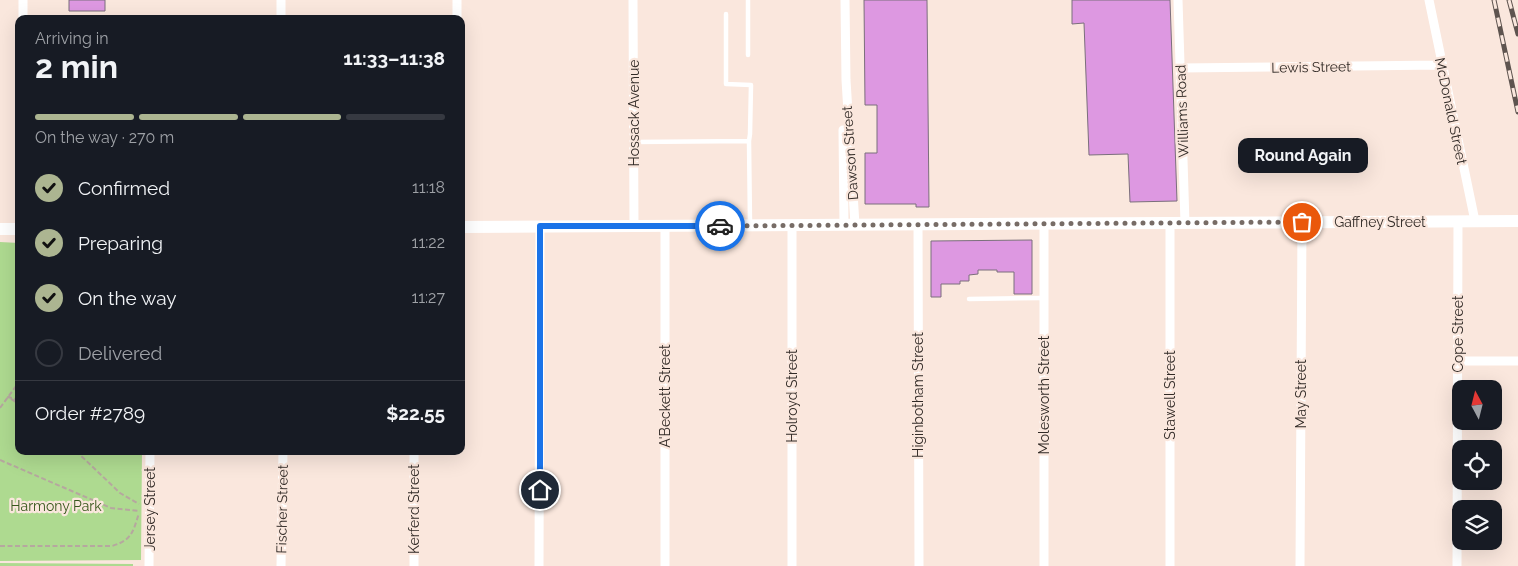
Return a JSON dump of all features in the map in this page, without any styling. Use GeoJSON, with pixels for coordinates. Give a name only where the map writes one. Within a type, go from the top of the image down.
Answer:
{"type":"FeatureCollection","features":[{"type":"Feature","properties":{"kind":"main road","name":"Gaffney Street"},"geometry":{"type":"LineString","coordinates":[[465,227],[1518,221]]}},
{"type":"Feature","properties":{"kind":"main road"},"geometry":{"type":"LineString","coordinates":[[0,229],[15,229]]}},
{"type":"Feature","properties":{"kind":"street"},"geometry":{"type":"LineString","coordinates":[[23,0],[23,15]]}},
{"type":"Feature","properties":{"kind":"street"},"geometry":{"type":"LineString","coordinates":[[281,0],[281,15]]}},
{"type":"Feature","properties":{"kind":"street"},"geometry":{"type":"LineString","coordinates":[[457,0],[457,15]]}},
{"type":"Feature","properties":{"kind":"street","name":"Hossack Avenue"},"geometry":{"type":"LineString","coordinates":[[633,0],[634,226]]}},
{"type":"Feature","properties":{"kind":"street","name":"Dawson Street"},"geometry":{"type":"LineString","coordinates":[[845,0],[846,80],[843,124],[850,225]]}},
{"type":"Feature","properties":{"kind":"street","name":"Williams Road"},"geometry":{"type":"LineString","coordinates":[[1178,0],[1185,223]]}},
{"type":"Feature","properties":{"kind":"street","name":"McDonald Street"},"geometry":{"type":"LineString","coordinates":[[1429,0],[1475,221]]}},
{"type":"Feature","properties":{"kind":"street","name":"Lewis Street"},"geometry":{"type":"LineString","coordinates":[[1181,68],[1441,65]]}},
{"type":"Feature","properties":{"kind":"street","name":"Cope Street"},"geometry":{"type":"LineString","coordinates":[[1457,566],[1458,221]]}},
{"type":"Feature","properties":{"kind":"street","name":"May Street"},"geometry":{"type":"LineString","coordinates":[[1300,566],[1302,222]]}},
{"type":"Feature","properties":{"kind":"street","name":"Stawell Street"},"geometry":{"type":"LineString","coordinates":[[1170,223],[1170,566]]}},
{"type":"Feature","properties":{"kind":"street","name":"Higinbotham Street"},"geometry":{"type":"LineString","coordinates":[[918,224],[919,566]]}},
{"type":"Feature","properties":{"kind":"street","name":"Molesworth Street"},"geometry":{"type":"LineString","coordinates":[[1044,224],[1044,566]]}},
{"type":"Feature","properties":{"kind":"street","name":"Holroyd Street"},"geometry":{"type":"LineString","coordinates":[[792,225],[792,566]]}},
{"type":"Feature","properties":{"kind":"street"},"geometry":{"type":"LineString","coordinates":[[540,226],[540,566]]}},
{"type":"Feature","properties":{"kind":"street","name":"A'Beckett Street"},"geometry":{"type":"LineString","coordinates":[[665,226],[665,566]]}},
{"type":"Feature","properties":{"kind":"street"},"geometry":{"type":"LineString","coordinates":[[1458,361],[1518,362]]}},
{"type":"Feature","properties":{"kind":"street","name":"Jersey Street"},"geometry":{"type":"LineString","coordinates":[[150,455],[150,566]]}},
{"type":"Feature","properties":{"kind":"street","name":"Fischer Street"},"geometry":{"type":"LineString","coordinates":[[281,566],[283,455]]}},
{"type":"Feature","properties":{"kind":"street","name":"Kerferd Street"},"geometry":{"type":"LineString","coordinates":[[414,455],[414,566]]}},
{"type":"Feature","properties":{"kind":"lane"},"geometry":{"type":"LineString","coordinates":[[748,0],[748,55]]}},
{"type":"Feature","properties":{"kind":"lane"},"geometry":{"type":"LineString","coordinates":[[726,14],[726,84],[751,85],[749,141],[750,226]]}},
{"type":"Feature","properties":{"kind":"lane"},"geometry":{"type":"LineString","coordinates":[[634,142],[749,141]]}},
{"type":"Feature","properties":{"kind":"lane"},"geometry":{"type":"LineString","coordinates":[[969,299],[1044,298]]}},
{"type":"Feature","properties":{"kind":"path"},"geometry":{"type":"LineString","coordinates":[[0,408],[15,387]]}},
{"type":"Feature","properties":{"kind":"path"},"geometry":{"type":"LineString","coordinates":[[8,397],[15,399]]}},
{"type":"Feature","properties":{"kind":"path"},"geometry":{"type":"LineString","coordinates":[[8,397],[15,401]]}},
{"type":"Feature","properties":{"kind":"path"},"geometry":{"type":"LineString","coordinates":[[0,546],[112,546],[128,539],[140,511],[139,503],[120,493],[80,455]]}},
{"type":"Feature","properties":{"kind":"path"},"geometry":{"type":"LineString","coordinates":[[0,460],[111,508],[140,511]]}},
{"type":"Feature","properties":{"kind":"green space","name":"Harmony Park"},"geometry":{"type":"Polygon","coordinates":[[[0,242],[15,243],[15,455],[142,455],[141,560],[0,561],[0,242]]]}},
{"type":"Feature","properties":{"kind":"green space"},"geometry":{"type":"Polygon","coordinates":[[[0,563],[133,564],[133,566],[0,566],[0,563]]]}},
{"type":"Feature","properties":{"kind":"building"},"geometry":{"type":"Polygon","coordinates":[[[69,0],[105,0],[105,11],[69,11],[69,0]]]}},
{"type":"Feature","properties":{"kind":"building"},"geometry":{"type":"Polygon","coordinates":[[[864,0],[927,0],[929,207],[916,207],[916,204],[865,204],[865,153],[877,153],[877,105],[865,105],[864,0]]]}},
{"type":"Feature","properties":{"kind":"building"},"geometry":{"type":"Polygon","coordinates":[[[1072,0],[1170,0],[1177,201],[1130,202],[1128,154],[1089,155],[1084,23],[1072,24],[1072,0]]]}},
{"type":"Feature","properties":{"kind":"building"},"geometry":{"type":"Polygon","coordinates":[[[1032,240],[1032,294],[1014,294],[1014,272],[978,270],[978,274],[969,275],[969,281],[960,281],[960,284],[941,284],[941,297],[931,297],[931,241],[1032,240]]]}},
{"type":"Feature","properties":{"kind":"railway"},"geometry":{"type":"LineString","coordinates":[[1494,0],[1518,112]]}},
{"type":"Feature","properties":{"kind":"railway"},"geometry":{"type":"LineString","coordinates":[[1509,0],[1518,34]]}},
{"type":"Feature","properties":{"kind":"way so far"},"geometry":{"type":"LineString","coordinates":[[720,226],[1302,222]]}},
{"type":"Feature","properties":{"kind":"place","name":"Round Again"},"geometry":{"type":"Point","coordinates":[1302,222]}},
{"type":"Feature","properties":{"kind":"route"},"geometry":{"type":"LineString","coordinates":[[540,490],[540,226],[720,226]]}}]}
